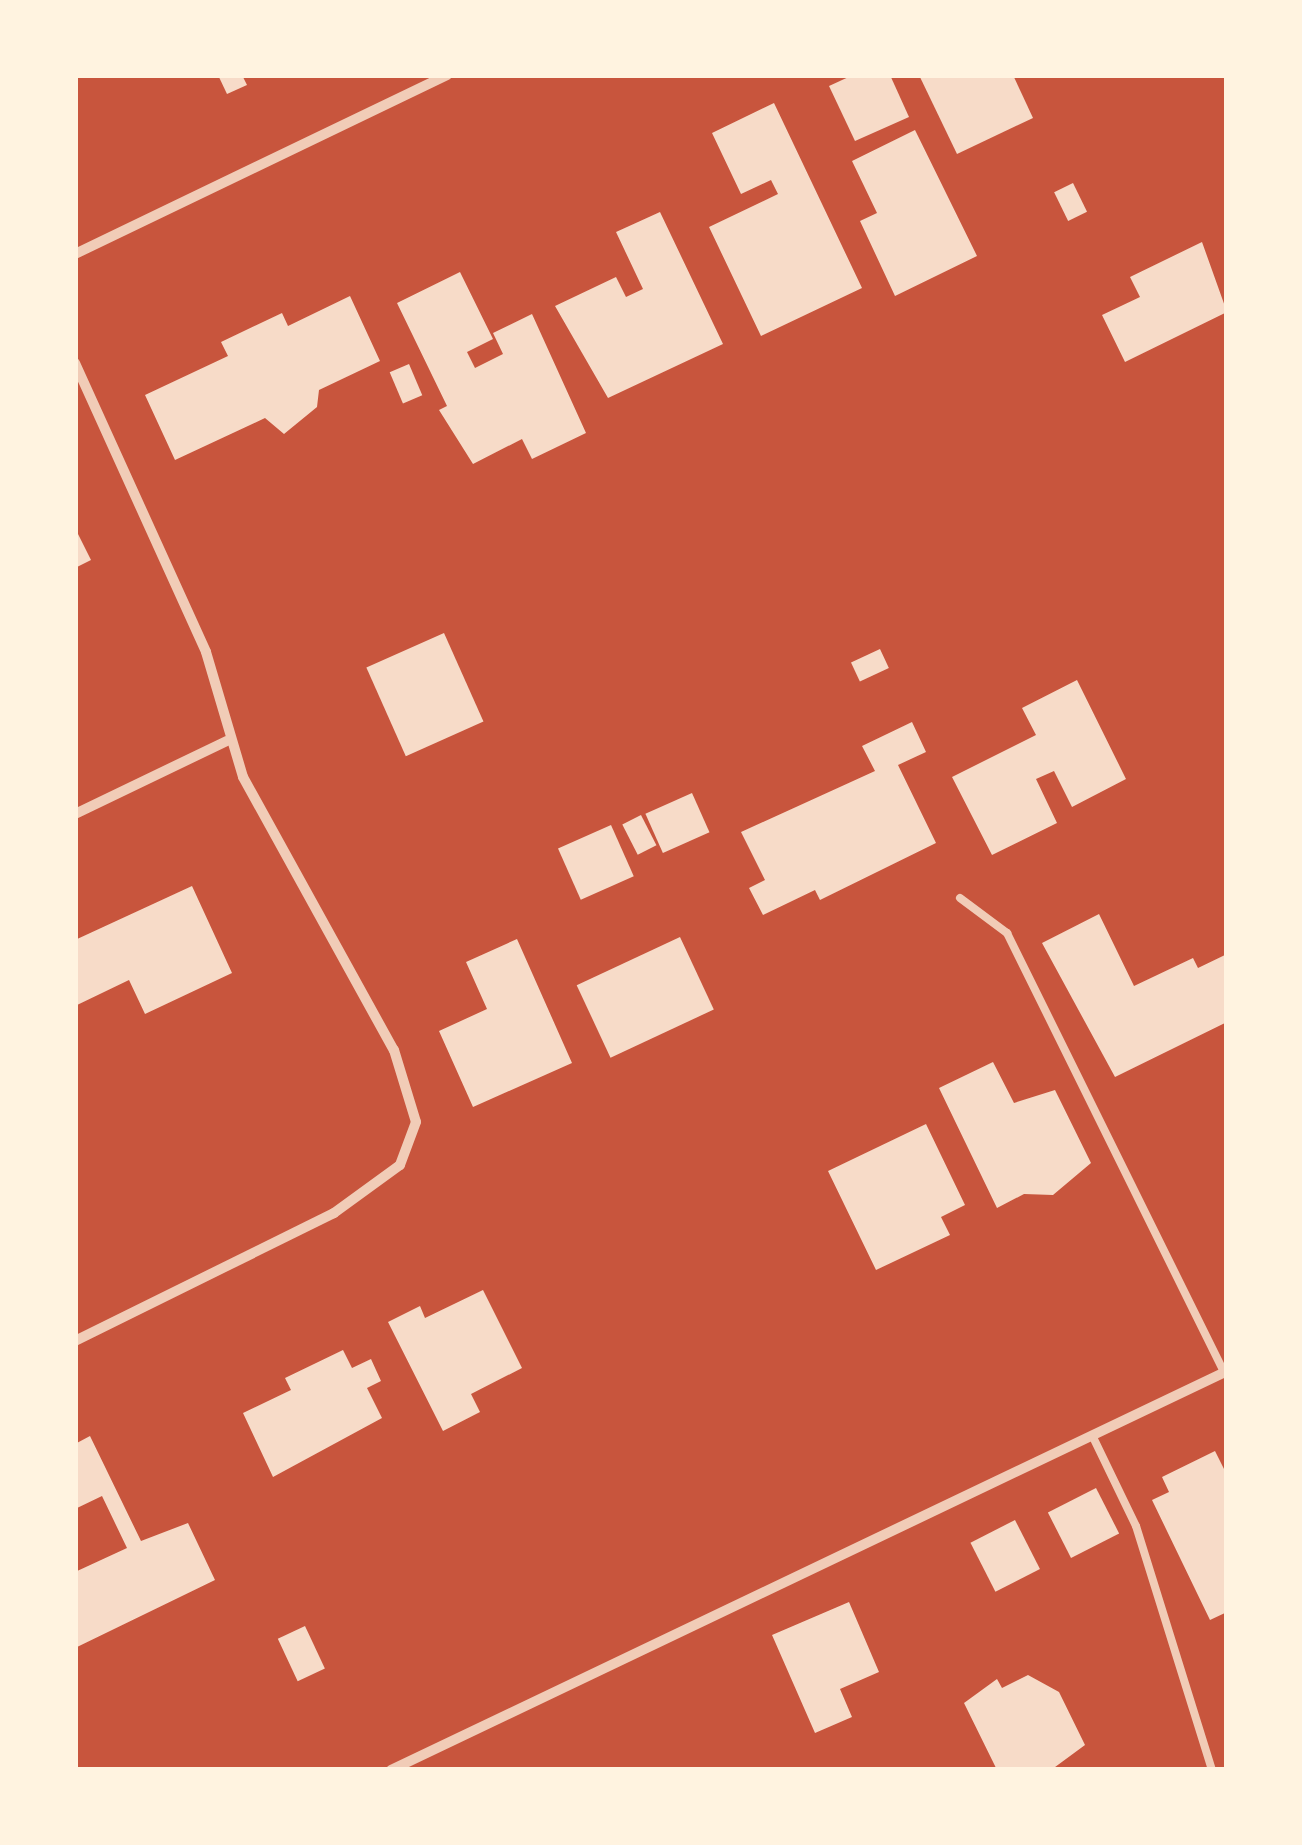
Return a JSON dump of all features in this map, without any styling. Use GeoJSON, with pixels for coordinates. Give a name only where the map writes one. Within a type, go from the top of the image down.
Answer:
{"type":"FeatureCollection","features":[{"type":"Feature","properties":{"kind":"street"},"geometry":{"type":"LineString","coordinates":[[75,254],[447,75]]}},
{"type":"Feature","properties":{"kind":"street"},"geometry":{"type":"LineString","coordinates":[[75,362],[206,652],[228,741],[394,1050],[415,1106],[409,1151],[334,1213],[75,1341]]}},
{"type":"Feature","properties":{"kind":"street"},"geometry":{"type":"LineString","coordinates":[[75,814],[228,741]]}},
{"type":"Feature","properties":{"kind":"street"},"geometry":{"type":"LineString","coordinates":[[391,1770],[1226,1372]]}},
{"type":"Feature","properties":{"kind":"lane"},"geometry":{"type":"LineString","coordinates":[[960,898],[1008,933],[1226,1372]]}},
{"type":"Feature","properties":{"kind":"lane"},"geometry":{"type":"LineString","coordinates":[[1092,1436],[1136,1526],[1212,1770]]}},
{"type":"Feature","properties":{"kind":"building"},"geometry":{"type":"Polygon","coordinates":[[[218,75],[242,75],[247,85],[227,94],[218,75]]]}},
{"type":"Feature","properties":{"kind":"building"},"geometry":{"type":"Polygon","coordinates":[[[853,75],[890,75],[909,117],[855,141],[829,86],[853,75]]]}},
{"type":"Feature","properties":{"kind":"building"},"geometry":{"type":"Polygon","coordinates":[[[919,75],[1013,75],[1033,118],[957,154],[919,75]]]}},
{"type":"Feature","properties":{"kind":"building"},"geometry":{"type":"Polygon","coordinates":[[[774,103],[862,288],[761,336],[709,227],[778,194],[771,180],[741,194],[712,133],[774,103]]]}},
{"type":"Feature","properties":{"kind":"building"},"geometry":{"type":"Polygon","coordinates":[[[915,130],[977,256],[895,296],[860,221],[877,213],[852,161],[915,130]]]}},
{"type":"Feature","properties":{"kind":"building"},"geometry":{"type":"Polygon","coordinates":[[[1073,183],[1087,212],[1068,221],[1054,192],[1073,183]]]}},
{"type":"Feature","properties":{"kind":"building"},"geometry":{"type":"Polygon","coordinates":[[[660,212],[723,344],[608,398],[555,306],[616,277],[626,297],[643,289],[616,232],[660,212]]]}},
{"type":"Feature","properties":{"kind":"building"},"geometry":{"type":"Polygon","coordinates":[[[1202,242],[1227,312],[1125,362],[1102,315],[1140,297],[1130,277],[1202,242]]]}},
{"type":"Feature","properties":{"kind":"building"},"geometry":{"type":"Polygon","coordinates":[[[460,272],[493,339],[467,352],[475,368],[503,354],[493,333],[532,314],[586,433],[532,459],[522,439],[473,464],[439,410],[447,406],[397,303],[460,272]]]}},
{"type":"Feature","properties":{"kind":"building"},"geometry":{"type":"Polygon","coordinates":[[[350,296],[380,361],[319,390],[317,407],[284,434],[265,418],[175,460],[145,395],[228,356],[221,342],[282,313],[288,326],[350,296]]]}},
{"type":"Feature","properties":{"kind":"building"},"geometry":{"type":"Polygon","coordinates":[[[409,364],[422,395],[403,404],[390,372],[409,364]]]}},
{"type":"Feature","properties":{"kind":"building"},"geometry":{"type":"Polygon","coordinates":[[[75,528],[91,560],[75,568],[75,528]]]}},
{"type":"Feature","properties":{"kind":"building"},"geometry":{"type":"Polygon","coordinates":[[[444,633],[483,722],[406,756],[366,668],[444,633]]]}},
{"type":"Feature","properties":{"kind":"building"},"geometry":{"type":"Polygon","coordinates":[[[880,649],[889,668],[860,682],[851,663],[880,649]]]}},
{"type":"Feature","properties":{"kind":"building"},"geometry":{"type":"Polygon","coordinates":[[[1077,680],[1126,779],[1072,807],[1054,771],[1036,779],[1057,823],[992,855],[952,777],[1036,735],[1022,708],[1077,680]]]}},
{"type":"Feature","properties":{"kind":"building"},"geometry":{"type":"Polygon","coordinates":[[[912,722],[926,752],[898,765],[936,843],[820,900],[815,890],[763,915],[749,888],[765,880],[741,832],[875,771],[862,746],[912,722]]]}},
{"type":"Feature","properties":{"kind":"building"},"geometry":{"type":"Polygon","coordinates":[[[692,793],[709,832],[663,853],[645,814],[692,793]]]}},
{"type":"Feature","properties":{"kind":"building"},"geometry":{"type":"Polygon","coordinates":[[[641,815],[656,845],[638,855],[622,825],[641,815]]]}},
{"type":"Feature","properties":{"kind":"building"},"geometry":{"type":"Polygon","coordinates":[[[611,825],[634,876],[581,900],[558,849],[611,825]]]}},
{"type":"Feature","properties":{"kind":"building"},"geometry":{"type":"Polygon","coordinates":[[[192,886],[232,973],[145,1014],[129,980],[75,1006],[75,940],[192,886]]]}},
{"type":"Feature","properties":{"kind":"building"},"geometry":{"type":"Polygon","coordinates":[[[1099,914],[1134,986],[1193,958],[1198,968],[1227,954],[1227,1022],[1115,1077],[1042,943],[1099,914]]]}},
{"type":"Feature","properties":{"kind":"building"},"geometry":{"type":"Polygon","coordinates":[[[680,937],[714,1010],[610,1058],[577,985],[680,937]]]}},
{"type":"Feature","properties":{"kind":"building"},"geometry":{"type":"Polygon","coordinates":[[[517,939],[572,1063],[473,1107],[439,1031],[487,1009],[466,962],[517,939]]]}},
{"type":"Feature","properties":{"kind":"building"},"geometry":{"type":"Polygon","coordinates":[[[993,1062],[1014,1103],[1055,1090],[1091,1163],[1053,1195],[1024,1194],[997,1208],[939,1088],[993,1062]]]}},
{"type":"Feature","properties":{"kind":"building"},"geometry":{"type":"Polygon","coordinates":[[[926,1124],[965,1205],[941,1217],[950,1235],[876,1270],[828,1171],[926,1124]]]}},
{"type":"Feature","properties":{"kind":"building"},"geometry":{"type":"Polygon","coordinates":[[[483,1290],[522,1368],[471,1394],[480,1412],[443,1431],[388,1322],[420,1306],[425,1318],[483,1290]]]}},
{"type":"Feature","properties":{"kind":"building"},"geometry":{"type":"Polygon","coordinates":[[[343,1350],[352,1368],[371,1359],[381,1381],[367,1388],[382,1418],[273,1477],[243,1413],[291,1390],[285,1378],[343,1350]]]}},
{"type":"Feature","properties":{"kind":"building"},"geometry":{"type":"Polygon","coordinates":[[[90,1436],[141,1541],[188,1523],[215,1580],[75,1648],[75,1572],[127,1548],[102,1496],[75,1509],[75,1444],[90,1436]]]}},
{"type":"Feature","properties":{"kind":"building"},"geometry":{"type":"Polygon","coordinates":[[[1215,1451],[1227,1475],[1227,1612],[1210,1620],[1152,1500],[1169,1492],[1162,1477],[1215,1451]]]}},
{"type":"Feature","properties":{"kind":"building"},"geometry":{"type":"Polygon","coordinates":[[[1096,1488],[1119,1533],[1071,1558],[1048,1513],[1096,1488]]]}},
{"type":"Feature","properties":{"kind":"building"},"geometry":{"type":"Polygon","coordinates":[[[1015,1520],[1040,1569],[995,1592],[970,1543],[1015,1520]]]}},
{"type":"Feature","properties":{"kind":"building"},"geometry":{"type":"Polygon","coordinates":[[[849,1602],[879,1672],[840,1689],[852,1717],[815,1733],[772,1635],[849,1602]]]}},
{"type":"Feature","properties":{"kind":"building"},"geometry":{"type":"Polygon","coordinates":[[[305,1626],[325,1669],[298,1681],[278,1639],[305,1626]]]}},
{"type":"Feature","properties":{"kind":"building"},"geometry":{"type":"Polygon","coordinates":[[[1028,1675],[1059,1692],[1085,1745],[1051,1770],[997,1770],[964,1703],[997,1679],[1002,1688],[1028,1675]]]}}]}
